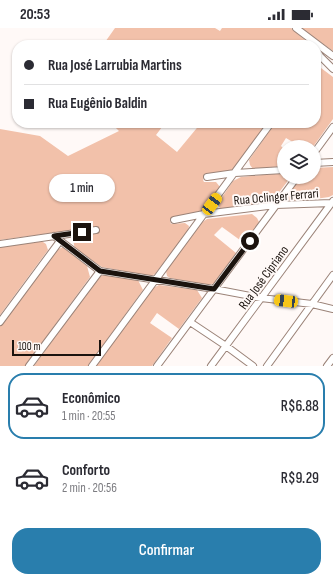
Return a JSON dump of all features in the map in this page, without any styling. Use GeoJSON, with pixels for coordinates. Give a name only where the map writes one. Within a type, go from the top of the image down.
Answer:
{"type":"FeatureCollection","features":[{"type":"Feature","properties":{"kind":"street"},"geometry":{"type":"LineString","coordinates":[[296,28],[311,40]]}},
{"type":"Feature","properties":{"kind":"street"},"geometry":{"type":"LineString","coordinates":[[321,47],[333,56]]}},
{"type":"Feature","properties":{"kind":"street"},"geometry":{"type":"LineString","coordinates":[[321,54],[324,49]]}},
{"type":"Feature","properties":{"kind":"street"},"geometry":{"type":"LineString","coordinates":[[321,61],[333,69]]}},
{"type":"Feature","properties":{"kind":"street"},"geometry":{"type":"LineString","coordinates":[[321,143],[333,127]]}},
{"type":"Feature","properties":{"kind":"street"},"geometry":{"type":"LineString","coordinates":[[92,366],[267,128]]}},
{"type":"Feature","properties":{"kind":"street"},"geometry":{"type":"LineString","coordinates":[[321,163],[333,162]]}},
{"type":"Feature","properties":{"kind":"street"},"geometry":{"type":"LineString","coordinates":[[207,177],[235,173],[277,170]]}},
{"type":"Feature","properties":{"kind":"street"},"geometry":{"type":"LineString","coordinates":[[157,366],[292,184]]}},
{"type":"Feature","properties":{"kind":"street","name":"Rua Oclinger Ferrari"},"geometry":{"type":"LineString","coordinates":[[174,220],[204,214],[276,205],[332,202]]}},
{"type":"Feature","properties":{"kind":"street","name":"Rua José Cipriano"},"geometry":{"type":"LineString","coordinates":[[211,366],[332,202]]}},
{"type":"Feature","properties":{"kind":"street"},"geometry":{"type":"LineString","coordinates":[[0,244],[96,230]]}},
{"type":"Feature","properties":{"kind":"street"},"geometry":{"type":"LineString","coordinates":[[54,236],[100,271],[261,298],[312,304],[333,309]]}},
{"type":"Feature","properties":{"kind":"street"},"geometry":{"type":"LineString","coordinates":[[0,322],[60,241]]}},
{"type":"Feature","properties":{"kind":"street"},"geometry":{"type":"LineString","coordinates":[[29,366],[100,271]]}},
{"type":"Feature","properties":{"kind":"street"},"geometry":{"type":"LineString","coordinates":[[267,366],[333,275]]}},
{"type":"Feature","properties":{"kind":"street"},"geometry":{"type":"LineString","coordinates":[[190,322],[253,366]]}},
{"type":"Feature","properties":{"kind":"street"},"geometry":{"type":"LineString","coordinates":[[327,366],[333,358]]}},
{"type":"Feature","properties":{"kind":"shaded area"},"geometry":{"type":"Polygon","coordinates":[[[115,28],[215,28],[220,31],[222,28],[291,28],[305,40],[107,40],[115,28]]]}},
{"type":"Feature","properties":{"kind":"shaded area"},"geometry":{"type":"Polygon","coordinates":[[[301,28],[333,28],[333,51],[321,42],[321,40],[318,40],[301,28]]]}},
{"type":"Feature","properties":{"kind":"shaded area"},"geometry":{"type":"Polygon","coordinates":[[[321,68],[333,77],[333,119],[318,140],[289,140],[286,138],[285,140],[277,140],[277,167],[253,169],[249,160],[271,128],[321,128],[321,68]]]}},
{"type":"Feature","properties":{"kind":"shaded area"},"geometry":{"type":"Polygon","coordinates":[[[116,128],[161,128],[156,135],[177,152],[197,128],[263,128],[233,169],[229,172],[204,176],[204,182],[216,182],[220,187],[204,210],[199,214],[171,219],[171,224],[185,223],[189,226],[188,231],[155,274],[151,276],[102,267],[75,249],[73,240],[76,236],[96,233],[98,232],[96,227],[0,240],[0,129],[40,136],[68,156],[119,131],[116,128]]]}},
{"type":"Feature","properties":{"kind":"shaded area"},"geometry":{"type":"Polygon","coordinates":[[[333,167],[333,195],[329,197],[294,202],[289,200],[288,195],[295,184],[321,184],[321,168],[333,167]]]}},
{"type":"Feature","properties":{"kind":"shaded area"},"geometry":{"type":"Polygon","coordinates":[[[277,174],[277,184],[285,184],[271,203],[222,210],[218,203],[233,181],[241,177],[277,174]]]}},
{"type":"Feature","properties":{"kind":"shaded area"},"geometry":{"type":"Polygon","coordinates":[[[252,214],[259,222],[244,243],[222,227],[214,235],[236,253],[215,283],[208,285],[170,278],[167,276],[166,271],[201,223],[207,219],[252,214]]]}},
{"type":"Feature","properties":{"kind":"shaded area"},"geometry":{"type":"Polygon","coordinates":[[[40,240],[46,244],[48,250],[0,315],[0,247],[40,240]]]}},
{"type":"Feature","properties":{"kind":"shaded area"},"geometry":{"type":"Polygon","coordinates":[[[63,247],[87,266],[90,277],[25,366],[0,366],[0,326],[55,251],[63,247]]]}},
{"type":"Feature","properties":{"kind":"shaded area"},"geometry":{"type":"Polygon","coordinates":[[[104,275],[138,280],[143,290],[88,366],[34,366],[98,277],[104,275]]]}},
{"type":"Feature","properties":{"kind":"shaded area"},"geometry":{"type":"Polygon","coordinates":[[[159,285],[197,290],[202,298],[179,329],[157,313],[150,323],[172,338],[152,366],[96,366],[153,288],[159,285]]]}},
{"type":"Feature","properties":{"kind":"route"},"geometry":{"type":"LineString","coordinates":[[82,232],[54,236],[100,271],[214,289],[250,241]]}}]}
